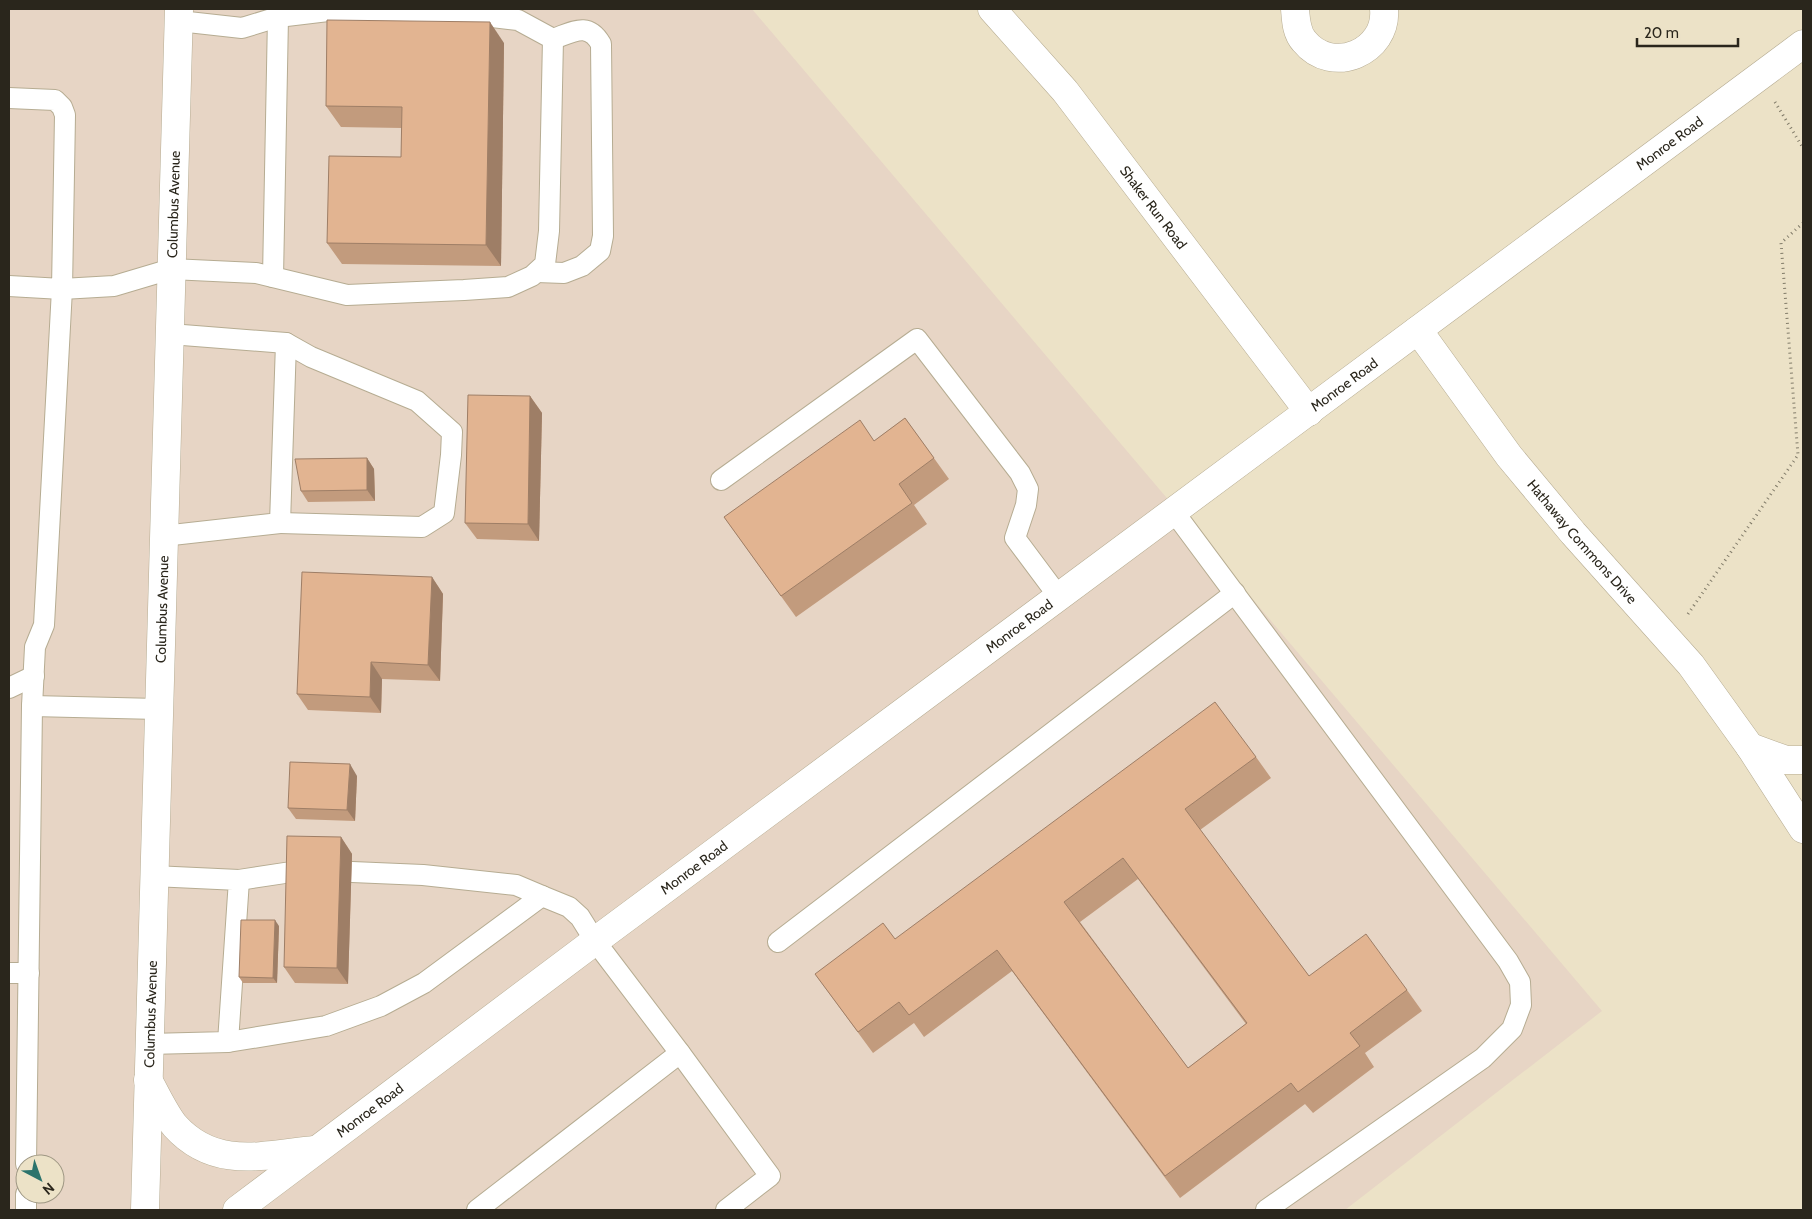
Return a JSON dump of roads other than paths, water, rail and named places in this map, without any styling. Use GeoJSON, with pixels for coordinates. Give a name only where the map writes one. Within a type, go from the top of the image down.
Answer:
{"type":"FeatureCollection","features":[{"type":"Feature","properties":{"kind":"street","name":"Shaker Run Road"},"geometry":{"type":"LineString","coordinates":[[992,9],[1065,91],[1309,412]]}},
{"type":"Feature","properties":{"kind":"street"},"geometry":{"type":"LineString","coordinates":[[1295,9],[1296,26],[1304,41],[1317,52],[1334,58],[1352,57],[1368,49],[1379,35],[1384,18],[1384,9]]}},
{"type":"Feature","properties":{"kind":"street","name":"Columbus Avenue"},"geometry":{"type":"LineString","coordinates":[[145,1210],[153,876],[179,15]]}},
{"type":"Feature","properties":{"kind":"street","name":"Monroe Road"},"geometry":{"type":"LineString","coordinates":[[237,1210],[595,941],[1803,44]]}},
{"type":"Feature","properties":{"kind":"street","name":"Hathaway Commons Drive"},"geometry":{"type":"LineString","coordinates":[[1418,330],[1509,456],[1573,533],[1691,665],[1750,747],[1803,829]]}},
{"type":"Feature","properties":{"kind":"street"},"geometry":{"type":"LineString","coordinates":[[1750,747],[1786,760],[1803,760]]}},
{"type":"Feature","properties":{"kind":"street"},"geometry":{"type":"LineString","coordinates":[[148,1080],[175,1126],[200,1147],[211,1153],[240,1158],[315,1150]]}},
{"type":"Feature","properties":{"kind":"lane"},"geometry":{"type":"LineString","coordinates":[[179,15],[242,28],[278,17],[328,10],[467,14],[518,20],[553,39],[578,31],[590,31],[597,36],[601,44],[603,236],[600,251],[582,266],[564,273],[537,272]]}},
{"type":"Feature","properties":{"kind":"lane"},"geometry":{"type":"LineString","coordinates":[[274,277],[278,17]]}},
{"type":"Feature","properties":{"kind":"lane"},"geometry":{"type":"LineString","coordinates":[[9,286],[62,289],[114,286],[171,269],[256,273],[347,295],[508,287],[532,276],[545,264],[548,231],[553,39]]}},
{"type":"Feature","properties":{"kind":"lane"},"geometry":{"type":"LineString","coordinates":[[9,98],[54,100],[62,107],[65,115],[62,289],[44,625],[36,647],[32,706],[26,1154]]}},
{"type":"Feature","properties":{"kind":"lane"},"geometry":{"type":"LineString","coordinates":[[163,536],[280,523],[422,527],[444,514],[452,432],[417,401],[310,357],[286,343],[170,334]]}},
{"type":"Feature","properties":{"kind":"lane"},"geometry":{"type":"LineString","coordinates":[[721,480],[917,339],[1020,473],[1028,489],[1026,504],[1015,538],[1059,597]]}},
{"type":"Feature","properties":{"kind":"lane"},"geometry":{"type":"LineString","coordinates":[[280,523],[286,343]]}},
{"type":"Feature","properties":{"kind":"lane"},"geometry":{"type":"LineString","coordinates":[[1174,512],[1508,961],[1520,982],[1521,1005],[1512,1029],[1483,1058],[1266,1210]]}},
{"type":"Feature","properties":{"kind":"lane"},"geometry":{"type":"LineString","coordinates":[[778,942],[1234,593]]}},
{"type":"Feature","properties":{"kind":"lane"},"geometry":{"type":"LineString","coordinates":[[9,688],[34,676]]}},
{"type":"Feature","properties":{"kind":"lane"},"geometry":{"type":"LineString","coordinates":[[32,706],[158,709]]}},
{"type":"Feature","properties":{"kind":"lane"},"geometry":{"type":"LineString","coordinates":[[153,876],[239,880],[298,871]]}},
{"type":"Feature","properties":{"kind":"lane"},"geometry":{"type":"LineString","coordinates":[[352,872],[423,875],[516,885],[569,907],[580,917],[595,941],[770,1176],[726,1210]]}},
{"type":"Feature","properties":{"kind":"lane"},"geometry":{"type":"LineString","coordinates":[[228,1042],[239,880]]}},
{"type":"Feature","properties":{"kind":"lane"},"geometry":{"type":"LineString","coordinates":[[149,1044],[228,1042],[326,1026],[381,1006],[424,983],[542,896]]}},
{"type":"Feature","properties":{"kind":"lane"},"geometry":{"type":"LineString","coordinates":[[9,973],[29,972]]}},
{"type":"Feature","properties":{"kind":"lane"},"geometry":{"type":"LineString","coordinates":[[477,1210],[680,1053]]}}]}
